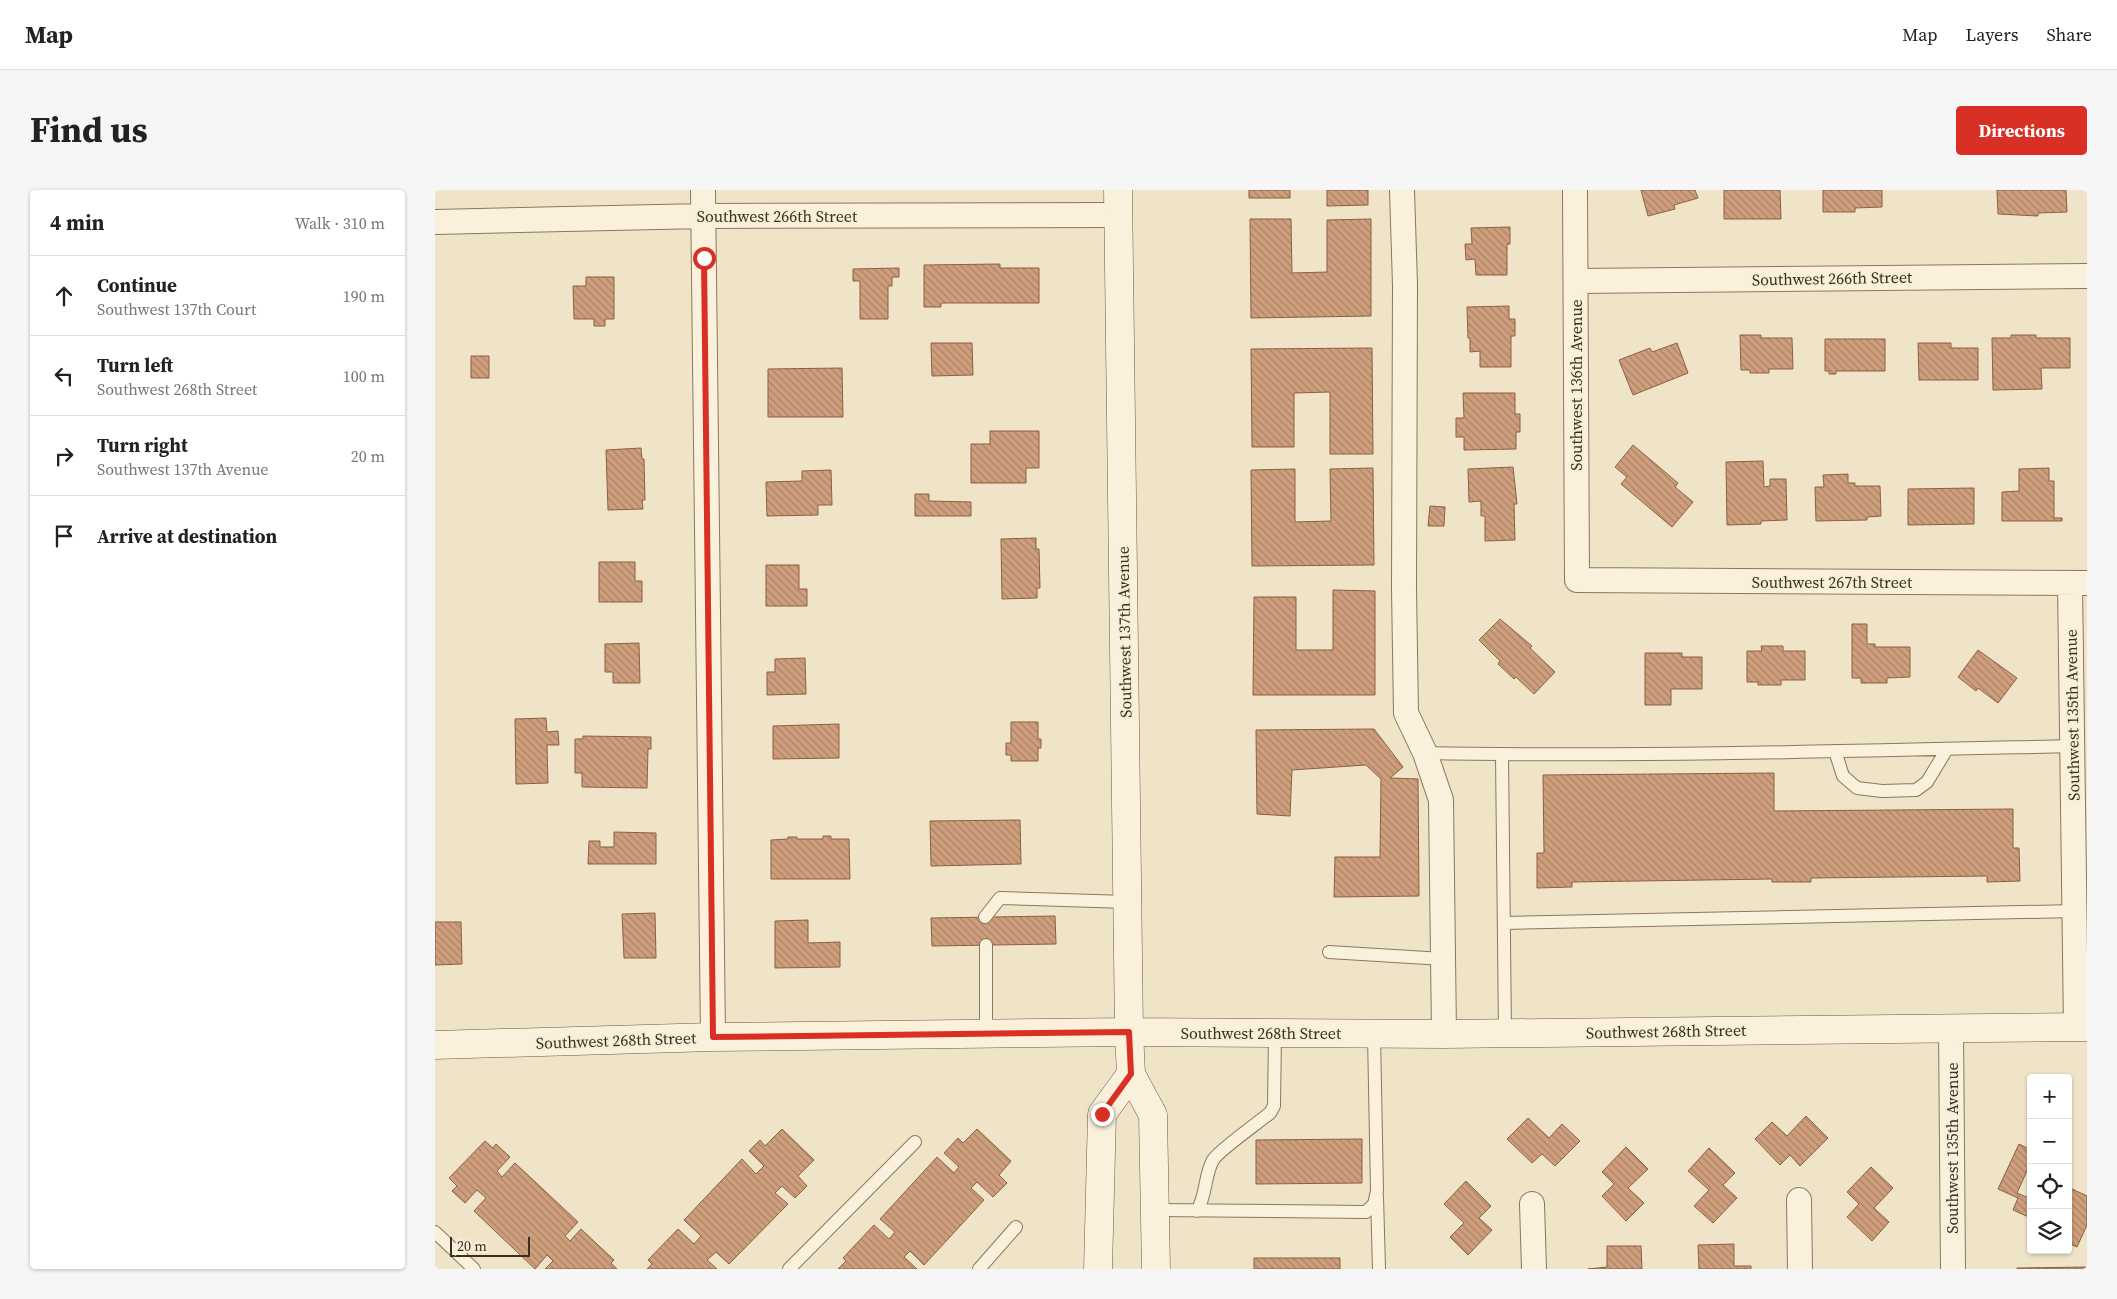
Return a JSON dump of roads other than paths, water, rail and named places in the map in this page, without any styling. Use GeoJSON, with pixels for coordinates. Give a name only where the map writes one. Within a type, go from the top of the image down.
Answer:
{"type":"FeatureCollection","features":[{"type":"Feature","properties":{"kind":"main road","name":"Southwest 137th Avenue"},"geometry":{"type":"LineString","coordinates":[[1119,202],[1129,1032],[1131,1074],[1153,1115],[1156,1269]]}},
{"type":"Feature","properties":{"kind":"main road","name":"Southwest 268th Street"},"geometry":{"type":"LineString","coordinates":[[435,1045],[713,1037],[1129,1032],[1444,1034],[2082,1027]]}},
{"type":"Feature","properties":{"kind":"main road"},"geometry":{"type":"LineString","coordinates":[[1098,1269],[1102,1114],[1131,1074]]}},
{"type":"Feature","properties":{"kind":"street"},"geometry":{"type":"LineString","coordinates":[[703,190],[713,1037]]}},
{"type":"Feature","properties":{"kind":"street"},"geometry":{"type":"LineString","coordinates":[[1402,190],[1405,285],[1404,589],[1406,713],[1425,754],[1441,800],[1444,1034]]}},
{"type":"Feature","properties":{"kind":"street","name":"Southwest 136th Avenue"},"geometry":{"type":"LineString","coordinates":[[1575,190],[1577,580]]}},
{"type":"Feature","properties":{"kind":"street","name":"Southwest 266th Street"},"geometry":{"type":"LineString","coordinates":[[435,222],[704,216],[1119,202]]}},
{"type":"Feature","properties":{"kind":"street","name":"Southwest 266th Street"},"geometry":{"type":"LineString","coordinates":[[1576,281],[2087,276]]}},
{"type":"Feature","properties":{"kind":"street","name":"Southwest 267th Street"},"geometry":{"type":"LineString","coordinates":[[1577,580],[2079,583]]}},
{"type":"Feature","properties":{"kind":"street","name":"Southwest 135th Avenue"},"geometry":{"type":"LineString","coordinates":[[2079,583],[2072,746],[2075,911],[2082,1027]]}},
{"type":"Feature","properties":{"kind":"street","name":"Southwest 135th Avenue"},"geometry":{"type":"LineString","coordinates":[[1951,1028],[1953,1269]]}},
{"type":"Feature","properties":{"kind":"street"},"geometry":{"type":"LineString","coordinates":[[1799,1200],[1800,1269]]}},
{"type":"Feature","properties":{"kind":"street"},"geometry":{"type":"LineString","coordinates":[[1532,1204],[1534,1269]]}},
{"type":"Feature","properties":{"kind":"lane"},"geometry":{"type":"LineString","coordinates":[[1425,754],[1502,755],[1835,751],[2072,746]]}},
{"type":"Feature","properties":{"kind":"lane"},"geometry":{"type":"LineString","coordinates":[[1835,751],[1843,776],[1857,788],[1882,791],[1916,790],[1927,782],[1947,749]]}},
{"type":"Feature","properties":{"kind":"lane"},"geometry":{"type":"LineString","coordinates":[[1502,755],[1505,1033]]}},
{"type":"Feature","properties":{"kind":"lane"},"geometry":{"type":"LineString","coordinates":[[985,917],[1000,898],[1127,902]]}},
{"type":"Feature","properties":{"kind":"lane"},"geometry":{"type":"LineString","coordinates":[[1505,922],[2075,911]]}},
{"type":"Feature","properties":{"kind":"lane"},"geometry":{"type":"LineString","coordinates":[[986,945],[986,1035]]}},
{"type":"Feature","properties":{"kind":"lane"},"geometry":{"type":"LineString","coordinates":[[1329,952],[1443,959]]}},
{"type":"Feature","properties":{"kind":"lane"},"geometry":{"type":"LineString","coordinates":[[1197,1211],[1203,1201],[1207,1175],[1213,1158],[1270,1114],[1274,1106],[1275,1034]]}},
{"type":"Feature","properties":{"kind":"lane"},"geometry":{"type":"LineString","coordinates":[[1374,1034],[1379,1269]]}},
{"type":"Feature","properties":{"kind":"lane"},"geometry":{"type":"LineString","coordinates":[[789,1269],[915,1142]]}},
{"type":"Feature","properties":{"kind":"lane"},"geometry":{"type":"LineString","coordinates":[[1155,1210],[1366,1212],[1374,1204],[1377,1191]]}},
{"type":"Feature","properties":{"kind":"lane"},"geometry":{"type":"LineString","coordinates":[[979,1269],[1016,1227]]}},
{"type":"Feature","properties":{"kind":"lane"},"geometry":{"type":"LineString","coordinates":[[435,1232],[474,1269]]}}]}
